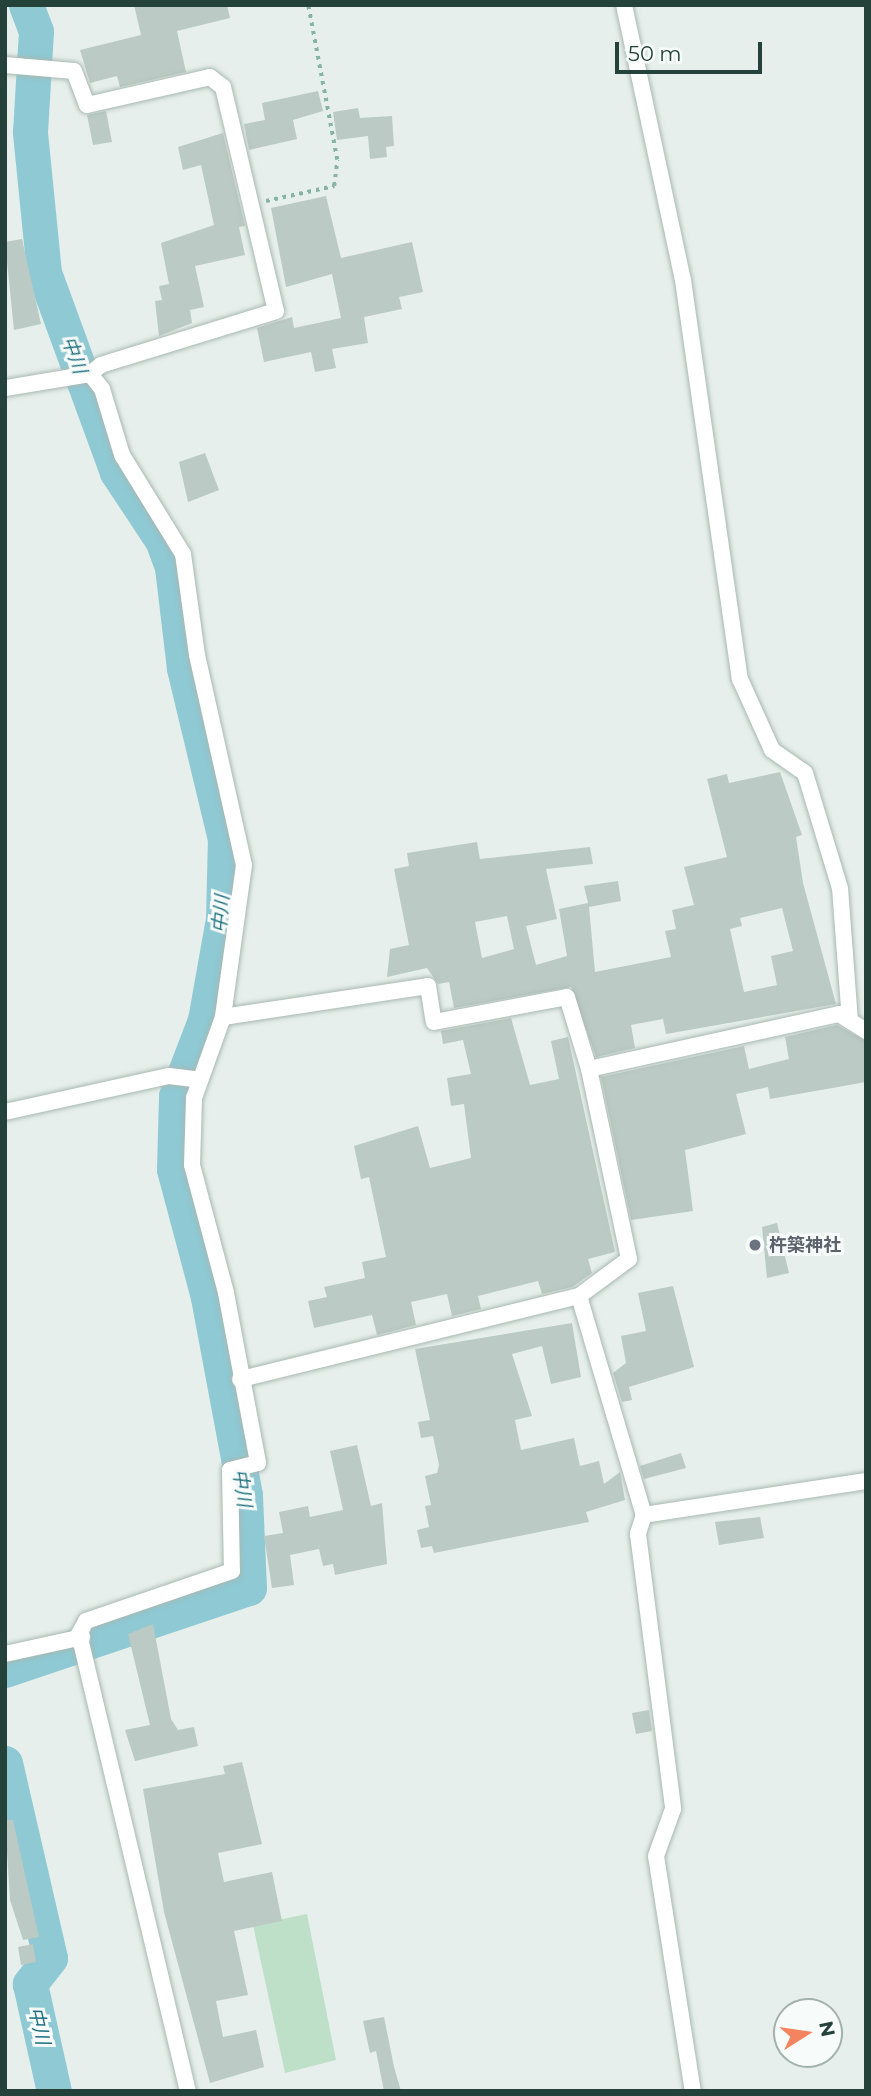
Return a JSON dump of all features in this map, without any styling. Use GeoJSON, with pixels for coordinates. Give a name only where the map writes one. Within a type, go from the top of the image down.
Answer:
{"type":"FeatureCollection","features":[{"type":"Feature","properties":{"kind":"street"},"geometry":{"type":"LineString","coordinates":[[624,5],[683,280],[740,679],[772,750],[805,774],[840,888],[850,1021]]}},
{"type":"Feature","properties":{"kind":"street"},"geometry":{"type":"LineString","coordinates":[[5,65],[74,72],[87,105],[210,77],[223,88],[276,311],[101,365],[90,374],[5,388]]}},
{"type":"Feature","properties":{"kind":"street"},"geometry":{"type":"LineString","coordinates":[[90,374],[102,390],[122,455],[183,554],[197,655],[244,865],[223,1017],[200,1080],[192,1165],[226,1293],[240,1379],[258,1462],[230,1470],[232,1571],[86,1621],[82,1637],[188,2091]]}},
{"type":"Feature","properties":{"kind":"street"},"geometry":{"type":"LineString","coordinates":[[223,1017],[428,986],[434,1022],[566,997],[589,1069],[629,1259],[579,1296],[240,1379]]}},
{"type":"Feature","properties":{"kind":"street"},"geometry":{"type":"LineString","coordinates":[[589,1069],[839,1014],[866,1031]]}},
{"type":"Feature","properties":{"kind":"street"},"geometry":{"type":"LineString","coordinates":[[5,1112],[169,1076],[200,1080]]}},
{"type":"Feature","properties":{"kind":"street"},"geometry":{"type":"LineString","coordinates":[[579,1296],[644,1515],[638,1534],[673,1809],[656,1856],[693,2091]]}},
{"type":"Feature","properties":{"kind":"street"},"geometry":{"type":"LineString","coordinates":[[644,1515],[866,1481]]}},
{"type":"Feature","properties":{"kind":"street"},"geometry":{"type":"LineString","coordinates":[[5,1654],[82,1637]]}},
{"type":"Feature","properties":{"kind":"path"},"geometry":{"type":"LineString","coordinates":[[250,205],[334,186],[337,160],[308,5]]}},
{"type":"Feature","properties":{"kind":"green space"},"geometry":{"type":"Polygon","coordinates":[[[307,1914],[336,2060],[285,2073],[253,1925],[307,1914]]]}},
{"type":"Feature","properties":{"kind":"building"},"geometry":{"type":"Polygon","coordinates":[[[134,5],[227,5],[230,18],[177,31],[186,72],[120,87],[117,76],[90,83],[80,50],[141,35],[134,5]]]}},
{"type":"Feature","properties":{"kind":"building"},"geometry":{"type":"Polygon","coordinates":[[[318,91],[323,111],[293,120],[297,139],[249,150],[244,124],[265,120],[262,103],[318,91]]]}},
{"type":"Feature","properties":{"kind":"building"},"geometry":{"type":"Polygon","coordinates":[[[358,108],[360,118],[392,116],[394,146],[386,147],[387,157],[370,159],[368,136],[337,140],[333,112],[358,108]]]}},
{"type":"Feature","properties":{"kind":"building"},"geometry":{"type":"Polygon","coordinates":[[[106,111],[112,142],[93,145],[87,115],[106,111]]]}},
{"type":"Feature","properties":{"kind":"building"},"geometry":{"type":"Polygon","coordinates":[[[223,133],[245,226],[239,227],[245,255],[195,266],[204,307],[190,310],[192,323],[159,336],[155,301],[162,300],[159,286],[169,284],[161,243],[214,225],[201,165],[183,170],[178,147],[223,133]]]}},
{"type":"Feature","properties":{"kind":"building"},"geometry":{"type":"Polygon","coordinates":[[[326,196],[341,258],[412,242],[423,292],[399,297],[402,309],[364,317],[368,343],[332,349],[336,368],[315,372],[311,352],[264,362],[257,328],[292,317],[294,328],[341,318],[332,274],[286,287],[271,208],[326,196]]]}},
{"type":"Feature","properties":{"kind":"building"},"geometry":{"type":"Polygon","coordinates":[[[22,239],[41,324],[14,330],[5,242],[22,239]]]}},
{"type":"Feature","properties":{"kind":"building"},"geometry":{"type":"Polygon","coordinates":[[[205,453],[219,490],[188,502],[179,462],[205,453]]]}},
{"type":"Feature","properties":{"kind":"building"},"geometry":{"type":"Polygon","coordinates":[[[780,772],[802,835],[796,837],[803,883],[836,1004],[666,1034],[663,1019],[631,1025],[635,1048],[596,1057],[571,987],[454,1008],[449,982],[438,984],[427,968],[387,977],[390,949],[409,945],[394,869],[409,866],[407,853],[477,842],[480,859],[590,847],[593,864],[546,869],[557,919],[526,926],[536,965],[567,956],[559,909],[588,903],[584,886],[618,881],[621,901],[589,907],[595,972],[671,957],[665,931],[676,929],[672,910],[694,905],[684,867],[727,857],[707,779],[727,774],[729,783],[780,772]],[[782,908],[740,918],[742,926],[730,929],[744,992],[777,985],[771,956],[793,951],[782,908]],[[507,916],[475,922],[482,958],[514,949],[507,916]]]}},
{"type":"Feature","properties":{"kind":"building"},"geometry":{"type":"Polygon","coordinates":[[[511,1018],[530,1085],[559,1079],[551,1041],[568,1037],[615,1252],[588,1259],[592,1273],[572,1287],[542,1294],[538,1281],[478,1296],[481,1309],[452,1316],[447,1294],[411,1302],[416,1325],[377,1335],[372,1315],[314,1328],[308,1301],[327,1297],[324,1287],[365,1278],[362,1262],[386,1257],[369,1177],[361,1179],[354,1146],[418,1126],[430,1168],[471,1158],[464,1104],[451,1106],[447,1078],[471,1074],[463,1040],[443,1044],[441,1031],[511,1018]]]}},
{"type":"Feature","properties":{"kind":"building"},"geometry":{"type":"Polygon","coordinates":[[[837,1025],[866,1041],[866,1082],[770,1099],[768,1087],[736,1094],[746,1134],[685,1150],[693,1211],[631,1220],[601,1077],[744,1046],[749,1069],[789,1059],[785,1037],[837,1025]]]}},
{"type":"Feature","properties":{"kind":"building"},"geometry":{"type":"Polygon","coordinates":[[[777,1223],[789,1273],[767,1278],[762,1227],[777,1223]]]}},
{"type":"Feature","properties":{"kind":"building"},"geometry":{"type":"Polygon","coordinates":[[[673,1286],[694,1367],[629,1387],[632,1400],[622,1402],[613,1373],[626,1363],[621,1336],[646,1331],[638,1293],[673,1286]]]}},
{"type":"Feature","properties":{"kind":"building"},"geometry":{"type":"Polygon","coordinates":[[[572,1323],[581,1377],[551,1384],[542,1346],[512,1354],[532,1416],[515,1420],[521,1450],[574,1438],[580,1466],[599,1461],[604,1484],[620,1472],[625,1500],[586,1512],[589,1522],[434,1553],[432,1546],[421,1548],[417,1530],[429,1527],[425,1506],[431,1505],[425,1476],[437,1473],[439,1465],[433,1436],[421,1438],[418,1422],[430,1420],[415,1349],[572,1323]]]}},
{"type":"Feature","properties":{"kind":"building"},"geometry":{"type":"Polygon","coordinates":[[[357,1445],[371,1506],[382,1503],[387,1564],[335,1575],[333,1564],[323,1566],[319,1549],[290,1555],[294,1585],[272,1588],[264,1536],[283,1533],[279,1512],[308,1506],[310,1517],[343,1510],[330,1451],[357,1445]]]}},
{"type":"Feature","properties":{"kind":"building"},"geometry":{"type":"Polygon","coordinates":[[[681,1453],[686,1468],[644,1479],[640,1466],[681,1453]]]}},
{"type":"Feature","properties":{"kind":"building"},"geometry":{"type":"Polygon","coordinates":[[[760,1517],[764,1538],[719,1545],[715,1522],[760,1517]]]}},
{"type":"Feature","properties":{"kind":"building"},"geometry":{"type":"Polygon","coordinates":[[[153,1624],[171,1719],[178,1730],[194,1727],[198,1746],[135,1761],[125,1730],[150,1725],[128,1634],[153,1624]]]}},
{"type":"Feature","properties":{"kind":"building"},"geometry":{"type":"Polygon","coordinates":[[[649,1710],[652,1731],[636,1734],[632,1713],[649,1710]]]}},
{"type":"Feature","properties":{"kind":"building"},"geometry":{"type":"Polygon","coordinates":[[[242,1762],[262,1844],[218,1853],[224,1882],[272,1872],[282,1921],[234,1931],[248,1995],[216,2001],[223,2037],[256,2030],[264,2067],[210,2083],[164,1912],[143,1789],[225,1774],[223,1766],[242,1762]]]}},
{"type":"Feature","properties":{"kind":"building"},"geometry":{"type":"Polygon","coordinates":[[[5,1820],[13,1820],[39,1937],[23,1940],[10,1900],[5,1820]]]}},
{"type":"Feature","properties":{"kind":"building"},"geometry":{"type":"Polygon","coordinates":[[[33,1944],[36,1962],[21,1965],[18,1947],[33,1944]]]}},
{"type":"Feature","properties":{"kind":"building"},"geometry":{"type":"Polygon","coordinates":[[[384,2017],[401,2091],[384,2091],[376,2051],[370,2053],[363,2021],[384,2017]]]}},
{"type":"Feature","properties":{"kind":"waterway","name":"中川"},"geometry":{"type":"LineString","coordinates":[[5,1670],[249,1588],[245,1495],[208,1297],[174,1169],[176,1096],[205,1020],[223,919],[225,839],[184,668],[172,567],[162,540],[117,472],[44,273],[30,132],[36,31],[26,5]]}},
{"type":"Feature","properties":{"kind":"waterway","name":"中川"},"geometry":{"type":"LineString","coordinates":[[5,1763],[50,1958],[30,1984],[54,2091]]}},
{"type":"Feature","properties":{"kind":"place","name":"杵築神社"},"geometry":{"type":"Point","coordinates":[755,1245]}}]}
